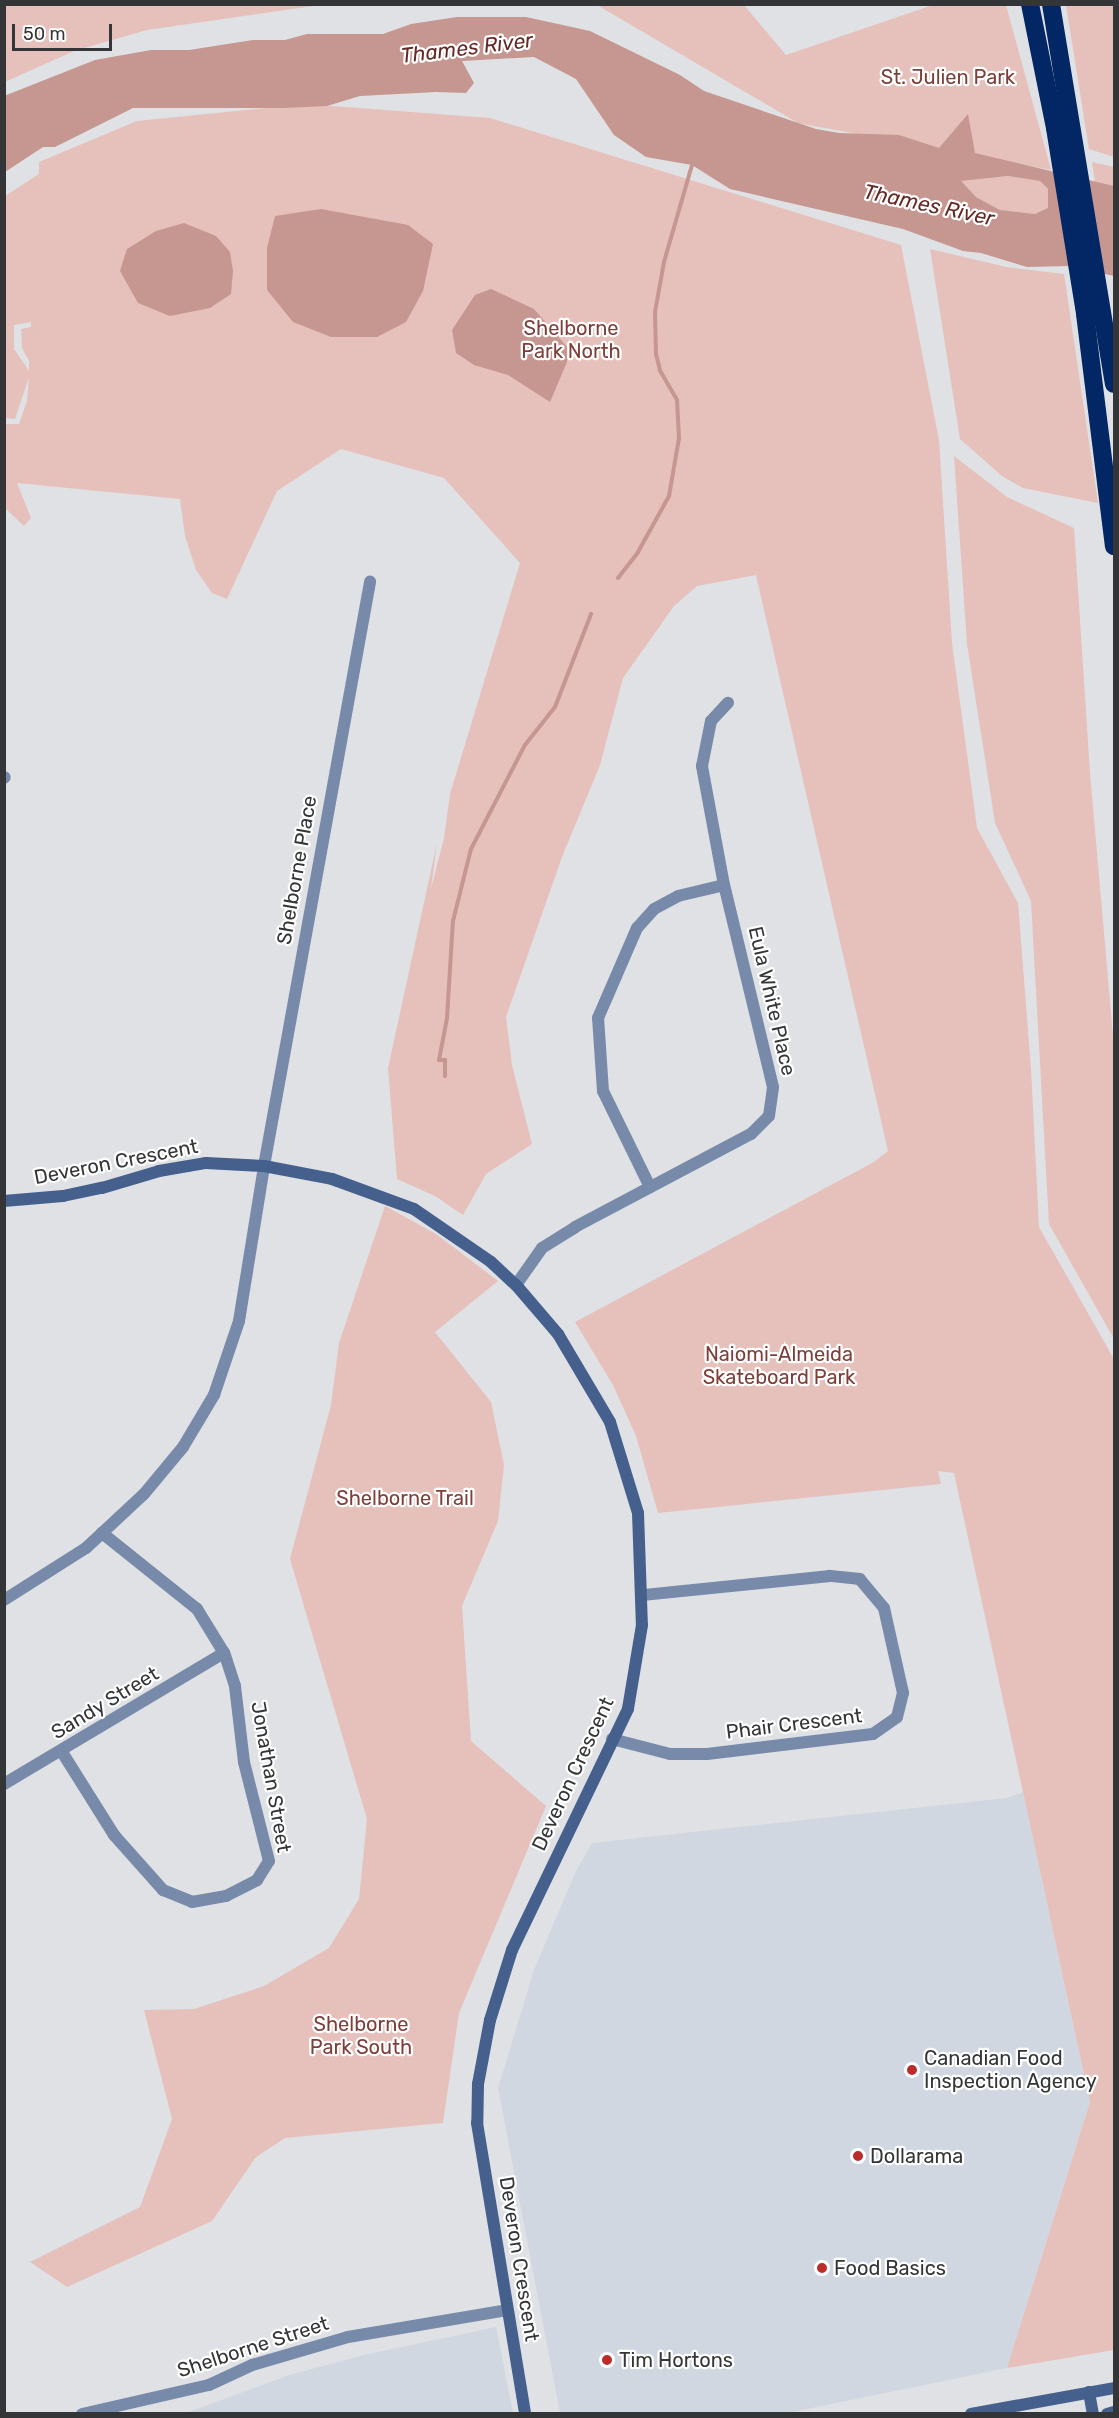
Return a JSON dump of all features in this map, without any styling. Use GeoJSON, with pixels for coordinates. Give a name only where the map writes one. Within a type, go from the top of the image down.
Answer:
{"type":"FeatureCollection","features":[{"type":"Feature","properties":{"kind":"highway"},"geometry":{"type":"LineString","coordinates":[[1030,4],[1094,312],[1114,384]]}},
{"type":"Feature","properties":{"kind":"highway"},"geometry":{"type":"LineString","coordinates":[[1051,4],[1074,131],[1094,312],[1114,546]]}},
{"type":"Feature","properties":{"kind":"street","name":"Shelborne Place"},"geometry":{"type":"LineString","coordinates":[[264,1166],[370,582]]}},
{"type":"Feature","properties":{"kind":"street","name":"Eula White Place"},"geometry":{"type":"LineString","coordinates":[[516,1285],[542,1248],[650,1187],[751,1134],[769,1116],[773,1087],[724,885],[702,766],[711,721],[728,703]]}},
{"type":"Feature","properties":{"kind":"street"},"geometry":{"type":"LineString","coordinates":[[650,1187],[603,1090],[598,1017],[637,928],[654,909],[678,896],[724,885]]}},
{"type":"Feature","properties":{"kind":"street","name":"Deveron Crescent"},"geometry":{"type":"LineString","coordinates":[[4,1202],[73,1194],[159,1171],[206,1163],[264,1166],[332,1179],[414,1209],[491,1262],[516,1285],[558,1334],[610,1422],[638,1513],[642,1625],[628,1709],[512,1950],[490,2020],[478,2084],[477,2123],[525,2414]]}},
{"type":"Feature","properties":{"kind":"street"},"geometry":{"type":"LineString","coordinates":[[4,1600],[63,1564],[102,1533],[144,1494],[176,1455],[214,1395],[239,1321],[264,1166]]}},
{"type":"Feature","properties":{"kind":"street","name":"Jonathan Street"},"geometry":{"type":"LineString","coordinates":[[62,1752],[114,1835],[163,1890],[192,1902],[226,1896],[257,1880],[269,1861],[244,1761],[235,1686],[224,1653],[197,1609],[102,1533]]}},
{"type":"Feature","properties":{"kind":"street","name":"Phair Crescent"},"geometry":{"type":"LineString","coordinates":[[612,1740],[670,1754],[707,1754],[873,1734],[897,1718],[903,1693],[884,1608],[860,1579],[830,1576],[642,1595]]}},
{"type":"Feature","properties":{"kind":"street","name":"Sandy Street"},"geometry":{"type":"LineString","coordinates":[[4,1784],[62,1752],[224,1653]]}},
{"type":"Feature","properties":{"kind":"street","name":"Shelborne Street"},"geometry":{"type":"LineString","coordinates":[[82,2414],[209,2385],[252,2365],[348,2337],[507,2310]]}},
{"type":"Feature","properties":{"kind":"street"},"geometry":{"type":"LineString","coordinates":[[971,2414],[1114,2388]]}},
{"type":"Feature","properties":{"kind":"street"},"geometry":{"type":"LineString","coordinates":[[1089,2392],[1093,2414]]}},
{"type":"Feature","properties":{"kind":"street"},"geometry":{"type":"LineString","coordinates":[[1107,2414],[1114,2412]]}},
{"type":"Feature","properties":{"kind":"shaded area"},"geometry":{"type":"Polygon","coordinates":[[[1023,1792],[1090,2102],[1007,2368],[788,2413],[560,2413],[498,2088],[534,1970],[576,1871],[592,1843],[1007,1798],[1023,1792]]]}},
{"type":"Feature","properties":{"kind":"shaded area"},"geometry":{"type":"Polygon","coordinates":[[[496,2327],[513,2413],[186,2413],[289,2375],[364,2355],[496,2327]]]}},
{"type":"Feature","properties":{"kind":"green space"},"geometry":{"type":"Polygon","coordinates":[[[5,4],[320,5],[147,30],[74,51],[5,82],[5,4]]]}},
{"type":"Feature","properties":{"kind":"green space","name":"St. Julien Park"},"geometry":{"type":"Polygon","coordinates":[[[597,5],[744,5],[786,55],[933,5],[1006,5],[1051,170],[798,123],[597,5]]]}},
{"type":"Feature","properties":{"kind":"green space"},"geometry":{"type":"Polygon","coordinates":[[[1066,5],[1114,5],[1114,157],[1089,149],[1066,5]]]}},
{"type":"Feature","properties":{"kind":"green space"},"geometry":{"type":"Polygon","coordinates":[[[306,104],[490,118],[901,245],[939,440],[952,643],[977,828],[1018,903],[1031,1069],[1039,1227],[1114,1359],[1114,2350],[1007,2368],[1090,2102],[954,1473],[938,1471],[941,1484],[658,1513],[636,1436],[613,1385],[575,1322],[874,1162],[888,1151],[756,575],[697,586],[674,606],[623,678],[600,765],[562,857],[506,1017],[512,1065],[532,1144],[486,1174],[463,1215],[435,1196],[397,1179],[388,1068],[437,843],[431,889],[444,838],[450,794],[520,563],[444,478],[341,449],[277,491],[227,599],[212,593],[196,570],[185,536],[180,499],[17,483],[31,518],[24,526],[5,508],[5,424],[19,424],[27,401],[29,377],[15,419],[5,418],[5,196],[39,174],[39,162],[137,121],[306,104]],[[31,322],[14,325],[14,349],[29,371],[29,361],[22,348],[21,329],[31,327],[31,322]]]}},
{"type":"Feature","properties":{"kind":"green space"},"geometry":{"type":"Polygon","coordinates":[[[1092,162],[1114,167],[1114,202],[1097,196],[1092,162]]]}},
{"type":"Feature","properties":{"kind":"green space"},"geometry":{"type":"Polygon","coordinates":[[[1008,176],[1040,181],[1048,189],[1048,209],[1035,214],[1000,210],[976,197],[960,181],[1008,176]]]}},
{"type":"Feature","properties":{"kind":"green space"},"geometry":{"type":"Polygon","coordinates":[[[930,249],[1006,267],[1064,274],[1098,503],[1023,488],[1002,476],[960,439],[930,249]]]}},
{"type":"Feature","properties":{"kind":"green space"},"geometry":{"type":"Polygon","coordinates":[[[954,456],[1007,497],[1074,528],[1090,773],[1114,1047],[1114,1339],[1049,1224],[1031,901],[995,823],[967,644],[954,456]]]}},
{"type":"Feature","properties":{"kind":"green space","name":"Shelborne Trail"},"geometry":{"type":"Polygon","coordinates":[[[385,1206],[436,1234],[498,1281],[435,1332],[491,1402],[504,1465],[498,1521],[462,1606],[471,1741],[546,1806],[459,2013],[443,2123],[285,2138],[256,2157],[212,2221],[67,2287],[30,2262],[140,2207],[172,2119],[144,2010],[194,2009],[264,1986],[329,1948],[359,1899],[367,1819],[290,1559],[331,1405],[339,1343],[385,1206]]]}},
{"type":"Feature","properties":{"kind":"water","name":"Thames River"},"geometry":{"type":"Polygon","coordinates":[[[457,17],[526,17],[590,31],[680,75],[704,91],[816,129],[839,133],[899,135],[939,148],[968,114],[975,153],[1114,186],[1114,276],[1069,266],[1027,267],[981,253],[963,251],[903,229],[730,189],[692,165],[646,157],[614,135],[576,79],[534,57],[462,61],[474,83],[466,93],[436,92],[360,96],[327,106],[283,108],[133,108],[55,147],[43,147],[5,172],[4,96],[95,60],[151,50],[189,50],[253,40],[285,40],[307,34],[383,34],[411,24],[457,17]],[[1008,176],[961,181],[976,197],[1000,210],[1035,214],[1048,208],[1048,189],[1040,181],[1008,176]]]}},
{"type":"Feature","properties":{"kind":"water"},"geometry":{"type":"Polygon","coordinates":[[[321,209],[408,225],[433,244],[423,291],[406,322],[377,337],[331,337],[293,322],[267,290],[267,248],[275,216],[321,209]]]}},
{"type":"Feature","properties":{"kind":"water"},"geometry":{"type":"Polygon","coordinates":[[[184,223],[216,236],[230,252],[233,271],[231,294],[210,308],[170,316],[138,303],[120,271],[127,249],[156,231],[184,223]]]}},
{"type":"Feature","properties":{"kind":"water"},"geometry":{"type":"Polygon","coordinates":[[[491,289],[534,309],[568,348],[567,362],[550,402],[508,375],[474,365],[456,353],[452,330],[475,295],[491,289]]]}},
{"type":"Feature","properties":{"kind":"waterway"},"geometry":{"type":"LineString","coordinates":[[618,578],[638,552],[669,496],[679,438],[677,400],[660,370],[656,354],[655,312],[664,262],[692,165]]}},
{"type":"Feature","properties":{"kind":"waterway"},"geometry":{"type":"LineString","coordinates":[[445,1076],[445,1060],[439,1060],[447,1018],[453,921],[471,849],[525,745],[555,707],[591,614]]}},
{"type":"Feature","properties":{"kind":"place","name":"Canadian Food Inspection Agency"},"geometry":{"type":"Point","coordinates":[912,2070]}},
{"type":"Feature","properties":{"kind":"place","name":"Dollarama"},"geometry":{"type":"Point","coordinates":[858,2156]}},
{"type":"Feature","properties":{"kind":"place","name":"Food Basics"},"geometry":{"type":"Point","coordinates":[822,2268]}},
{"type":"Feature","properties":{"kind":"place","name":"Tim Hortons"},"geometry":{"type":"Point","coordinates":[607,2360]}},
{"type":"Feature","properties":{"kind":"park label","name":"Shelborne Park North"},"geometry":{"type":"Point","coordinates":[571,340]}},
{"type":"Feature","properties":{"kind":"park label","name":"Naiomi-Almeida Skateboard Park"},"geometry":{"type":"Point","coordinates":[779,1366]}},
{"type":"Feature","properties":{"kind":"park label","name":"Shelborne Park South"},"geometry":{"type":"Point","coordinates":[361,2036]}}]}
